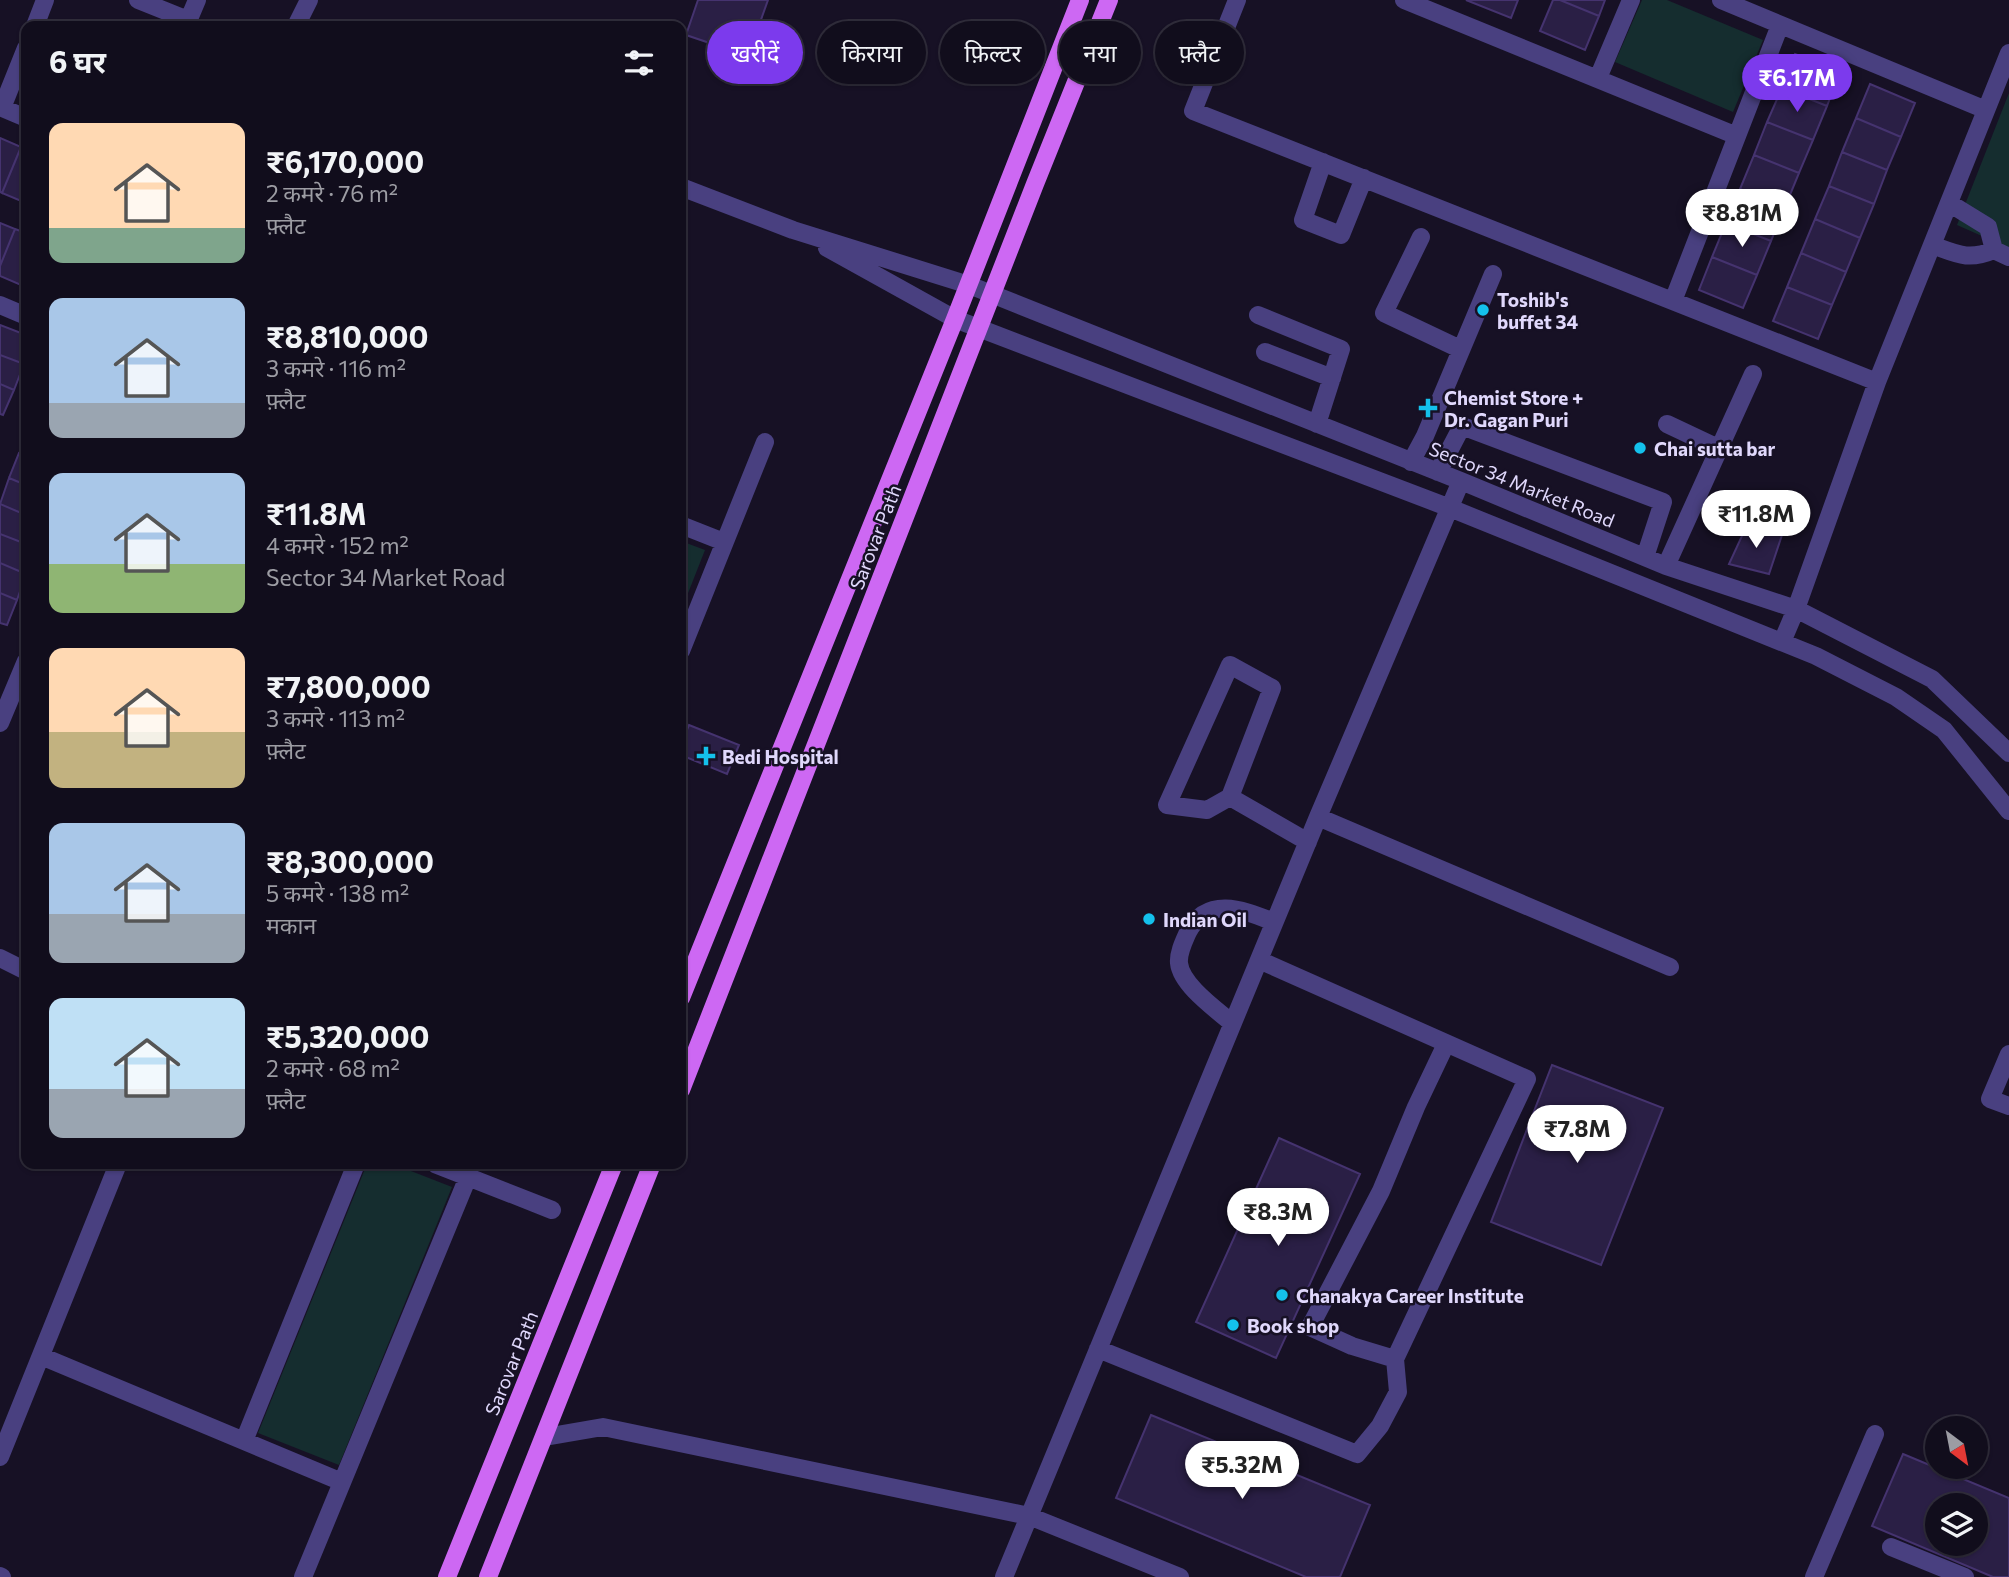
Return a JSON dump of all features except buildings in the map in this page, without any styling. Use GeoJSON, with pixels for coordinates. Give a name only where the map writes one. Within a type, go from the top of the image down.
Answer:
{"type":"FeatureCollection","features":[{"type":"Feature","properties":{"kind":"main road","name":"Sarovar Path"},"geometry":{"type":"LineString","coordinates":[[686,987],[969,285],[1080,0]]}},
{"type":"Feature","properties":{"kind":"main road","name":"Sarovar Path"},"geometry":{"type":"LineString","coordinates":[[686,1077],[992,294],[1110,0]]}},
{"type":"Feature","properties":{"kind":"main road","name":"Sarovar Path"},"geometry":{"type":"LineString","coordinates":[[447,1577],[612,1169]]}},
{"type":"Feature","properties":{"kind":"main road"},"geometry":{"type":"LineString","coordinates":[[488,1577],[650,1169]]}},
{"type":"Feature","properties":{"kind":"street"},"geometry":{"type":"LineString","coordinates":[[37,21],[46,0]]}},
{"type":"Feature","properties":{"kind":"street"},"geometry":{"type":"LineString","coordinates":[[138,0],[183,21]]}},
{"type":"Feature","properties":{"kind":"street"},"geometry":{"type":"LineString","coordinates":[[188,21],[197,0]]}},
{"type":"Feature","properties":{"kind":"street"},"geometry":{"type":"LineString","coordinates":[[298,21],[309,0]]}},
{"type":"Feature","properties":{"kind":"street"},"geometry":{"type":"LineString","coordinates":[[1237,0],[1193,111],[1877,382]]}},
{"type":"Feature","properties":{"kind":"street"},"geometry":{"type":"LineString","coordinates":[[1404,0],[1433,6],[1737,136]]}},
{"type":"Feature","properties":{"kind":"street"},"geometry":{"type":"LineString","coordinates":[[1598,78],[1631,0]]}},
{"type":"Feature","properties":{"kind":"street"},"geometry":{"type":"LineString","coordinates":[[1721,0],[1986,110]]}},
{"type":"Feature","properties":{"kind":"street"},"geometry":{"type":"LineString","coordinates":[[1673,301],[1780,25]]}},
{"type":"Feature","properties":{"kind":"street"},"geometry":{"type":"LineString","coordinates":[[1782,642],[1877,382],[2009,53]]}},
{"type":"Feature","properties":{"kind":"street"},"geometry":{"type":"LineString","coordinates":[[21,60],[1,108],[21,116]]}},
{"type":"Feature","properties":{"kind":"street"},"geometry":{"type":"LineString","coordinates":[[1323,162],[1303,220],[1341,235],[1364,178]]}},
{"type":"Feature","properties":{"kind":"street"},"geometry":{"type":"LineString","coordinates":[[686,189],[793,230],[955,319],[979,329],[1450,508],[1816,656],[1896,697],[1944,730],[2009,811]]}},
{"type":"Feature","properties":{"kind":"street"},"geometry":{"type":"LineString","coordinates":[[1932,245],[1969,257],[2002,253],[1988,226],[1949,203]]}},
{"type":"Feature","properties":{"kind":"street","name":"Sector 34 Market Road"},"geometry":{"type":"LineString","coordinates":[[793,230],[969,285],[1461,481],[1666,566],[1796,609],[1932,679],[2009,754]]}},
{"type":"Feature","properties":{"kind":"street"},"geometry":{"type":"LineString","coordinates":[[1421,237],[1384,313],[1460,349]]}},
{"type":"Feature","properties":{"kind":"street"},"geometry":{"type":"LineString","coordinates":[[1411,462],[1425,436],[1493,274]]}},
{"type":"Feature","properties":{"kind":"street"},"geometry":{"type":"LineString","coordinates":[[0,305],[21,314]]}},
{"type":"Feature","properties":{"kind":"street"},"geometry":{"type":"LineString","coordinates":[[1258,315],[1341,349],[1317,424]]}},
{"type":"Feature","properties":{"kind":"street"},"geometry":{"type":"LineString","coordinates":[[1265,352],[1332,378]]}},
{"type":"Feature","properties":{"kind":"street"},"geometry":{"type":"LineString","coordinates":[[1666,566],[1753,374]]}},
{"type":"Feature","properties":{"kind":"street"},"geometry":{"type":"LineString","coordinates":[[1667,424],[1720,449]]}},
{"type":"Feature","properties":{"kind":"street"},"geometry":{"type":"LineString","coordinates":[[1438,472],[1462,426],[1663,502],[1645,557]]}},
{"type":"Feature","properties":{"kind":"street"},"geometry":{"type":"LineString","coordinates":[[686,638],[765,442]]}},
{"type":"Feature","properties":{"kind":"street"},"geometry":{"type":"LineString","coordinates":[[1004,1577],[1274,922],[1461,481]]}},
{"type":"Feature","properties":{"kind":"street"},"geometry":{"type":"LineString","coordinates":[[686,527],[724,542]]}},
{"type":"Feature","properties":{"kind":"street"},"geometry":{"type":"LineString","coordinates":[[1230,665],[1272,688],[1230,797],[1207,810],[1167,805],[1230,665]]}},
{"type":"Feature","properties":{"kind":"street"},"geometry":{"type":"LineString","coordinates":[[0,723],[21,674]]}},
{"type":"Feature","properties":{"kind":"street"},"geometry":{"type":"LineString","coordinates":[[1230,797],[1308,842]]}},
{"type":"Feature","properties":{"kind":"street"},"geometry":{"type":"LineString","coordinates":[[1318,817],[1670,967]]}},
{"type":"Feature","properties":{"kind":"street"},"geometry":{"type":"LineString","coordinates":[[1232,1023],[1187,982],[1179,964],[1182,943],[1195,920],[1208,912],[1227,908],[1246,911],[1274,922]]}},
{"type":"Feature","properties":{"kind":"street"},"geometry":{"type":"LineString","coordinates":[[0,958],[21,968]]}},
{"type":"Feature","properties":{"kind":"street"},"geometry":{"type":"LineString","coordinates":[[1098,1349],[1357,1454],[1380,1426],[1398,1392],[1395,1359],[1527,1079],[1259,960]]}},
{"type":"Feature","properties":{"kind":"street"},"geometry":{"type":"LineString","coordinates":[[1395,1359],[1352,1346],[1310,1327],[1381,1191],[1446,1044]]}},
{"type":"Feature","properties":{"kind":"street"},"geometry":{"type":"LineString","coordinates":[[2009,1054],[1990,1099],[2009,1106]]}},
{"type":"Feature","properties":{"kind":"street"},"geometry":{"type":"LineString","coordinates":[[0,1457],[116,1169]]}},
{"type":"Feature","properties":{"kind":"street"},"geometry":{"type":"LineString","coordinates":[[244,1441],[354,1169]]}},
{"type":"Feature","properties":{"kind":"street"},"geometry":{"type":"LineString","coordinates":[[448,1169],[552,1210]]}},
{"type":"Feature","properties":{"kind":"street"},"geometry":{"type":"LineString","coordinates":[[303,1577],[468,1177]]}},
{"type":"Feature","properties":{"kind":"street"},"geometry":{"type":"LineString","coordinates":[[41,1356],[342,1482]]}},
{"type":"Feature","properties":{"kind":"street"},"geometry":{"type":"LineString","coordinates":[[545,1437],[603,1427],[1029,1516],[1180,1577]]}},
{"type":"Feature","properties":{"kind":"street"},"geometry":{"type":"LineString","coordinates":[[1814,1577],[1874,1434]]}},
{"type":"Feature","properties":{"kind":"street"},"geometry":{"type":"LineString","coordinates":[[1891,1547],[1965,1577]]}},
{"type":"Feature","properties":{"kind":"green space"},"geometry":{"type":"Polygon","coordinates":[[[1642,0],[1667,0],[1763,40],[1733,112],[1615,62],[1642,0]]]}},
{"type":"Feature","properties":{"kind":"green space"},"geometry":{"type":"Polygon","coordinates":[[[2009,93],[2009,248],[1957,225],[2009,93]]]}},
{"type":"Feature","properties":{"kind":"green space"},"geometry":{"type":"Polygon","coordinates":[[[686,543],[705,550],[686,598],[686,543]]]}},
{"type":"Feature","properties":{"kind":"green space"},"geometry":{"type":"Polygon","coordinates":[[[365,1169],[406,1169],[452,1187],[339,1465],[258,1433],[365,1169]]]}},
{"type":"Feature","properties":{"kind":"place","name":"Toshib's buffet 34"},"geometry":{"type":"Point","coordinates":[1483,310]}},
{"type":"Feature","properties":{"kind":"place","name":"Chemist Store + Dr. Gagan Puri"},"geometry":{"type":"Point","coordinates":[1428,408]}},
{"type":"Feature","properties":{"kind":"place","name":"Chai sutta bar"},"geometry":{"type":"Point","coordinates":[1640,448]}},
{"type":"Feature","properties":{"kind":"place","name":"Bedi Hospital"},"geometry":{"type":"Point","coordinates":[706,756]}},
{"type":"Feature","properties":{"kind":"place","name":"Indian Oil"},"geometry":{"type":"Point","coordinates":[1149,919]}},
{"type":"Feature","properties":{"kind":"place","name":"Chanakya Career Institute"},"geometry":{"type":"Point","coordinates":[1282,1295]}},
{"type":"Feature","properties":{"kind":"place","name":"Book shop"},"geometry":{"type":"Point","coordinates":[1233,1325]}}]}
